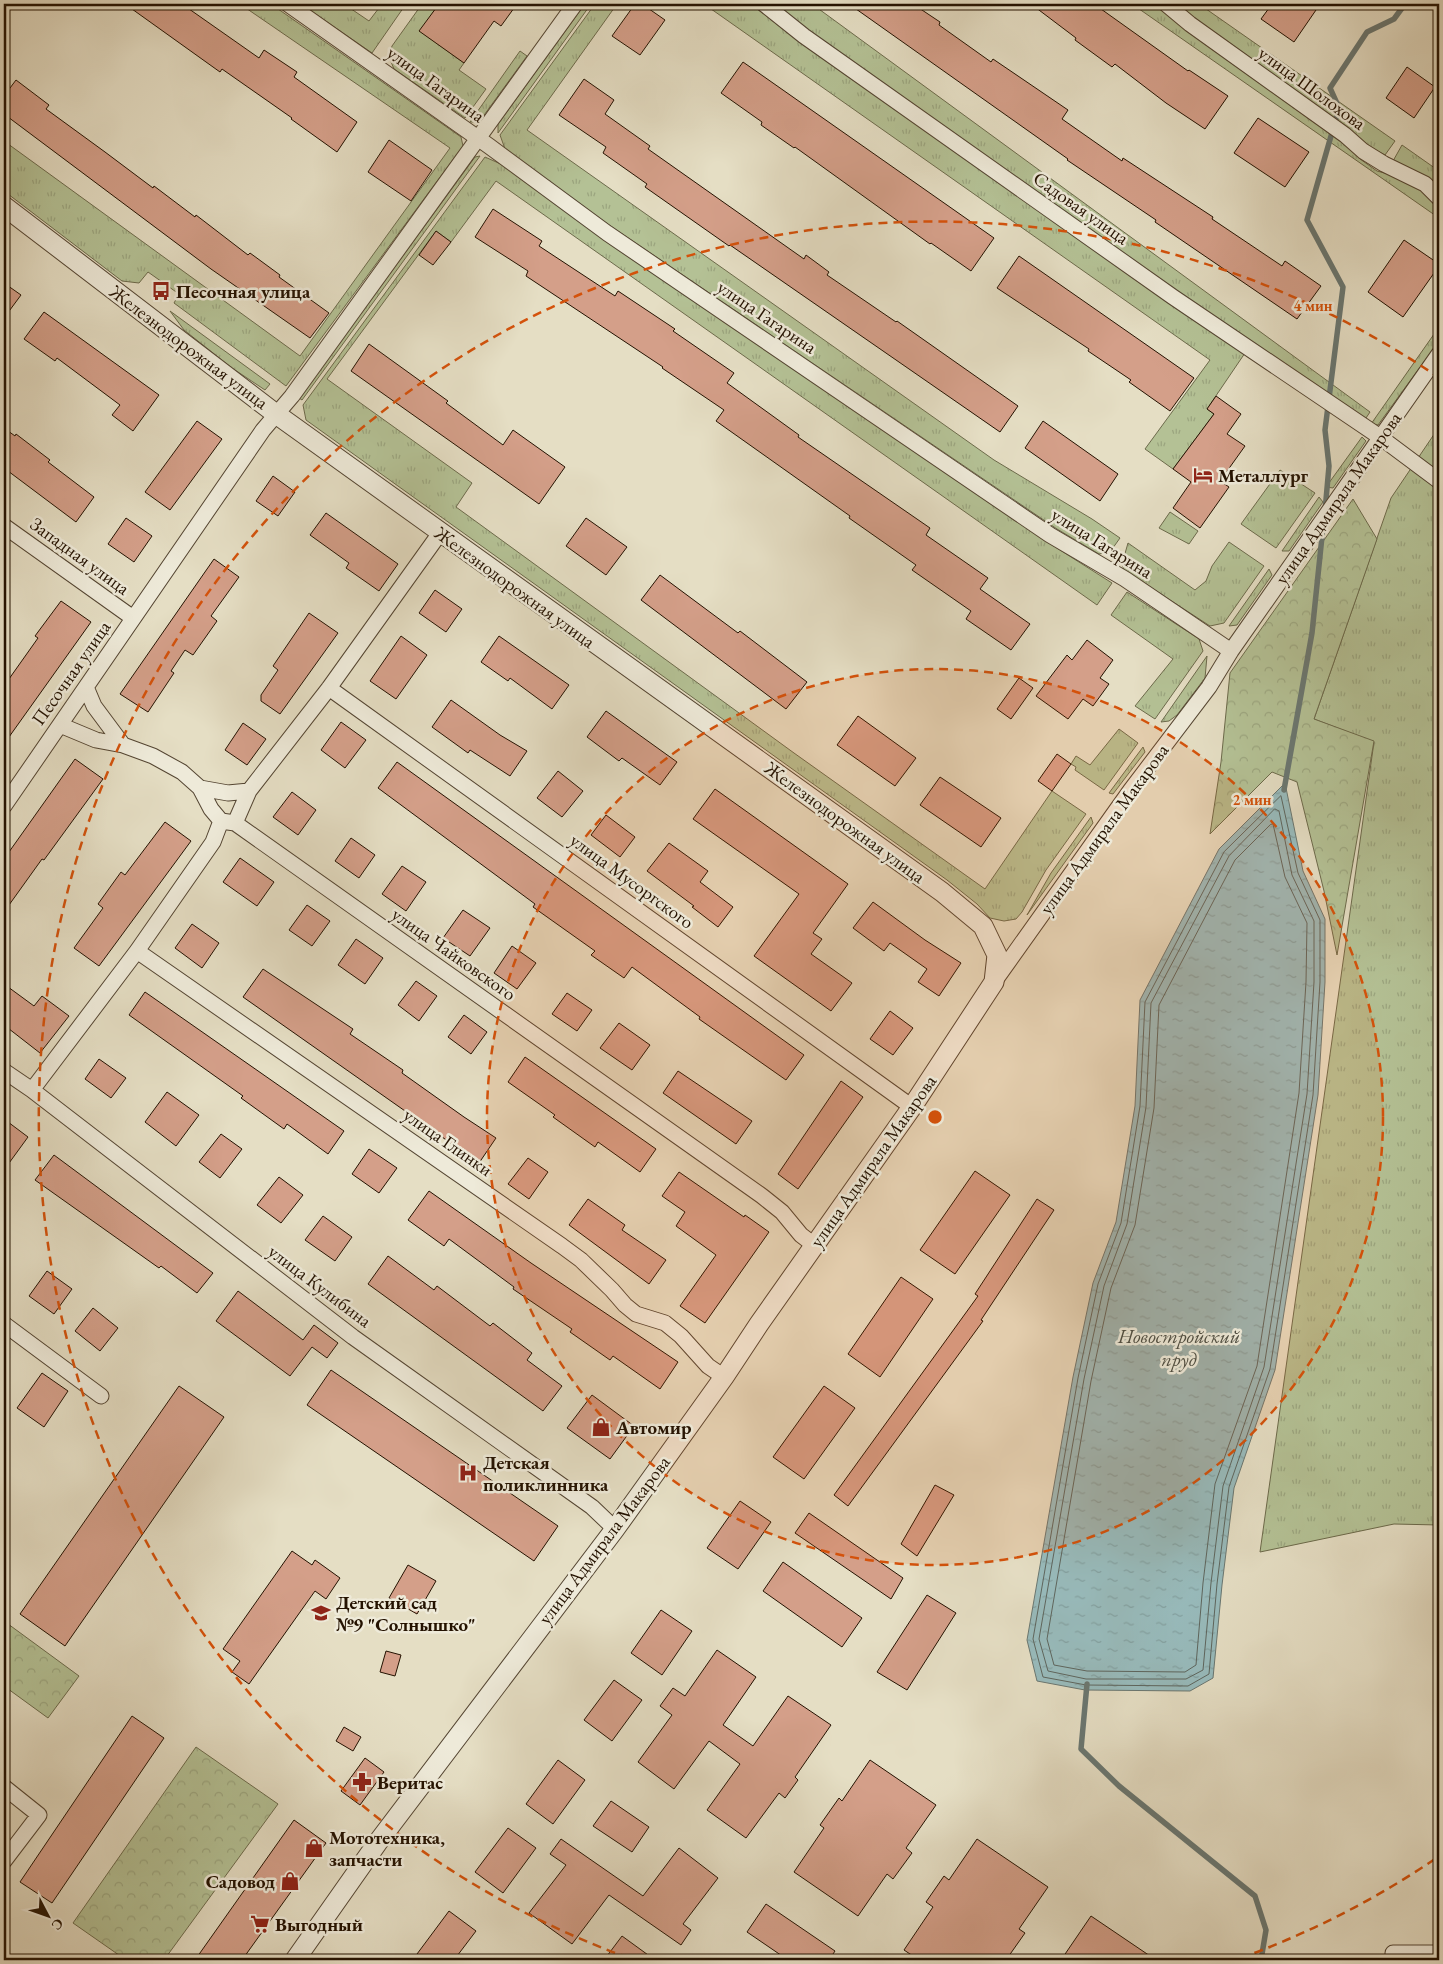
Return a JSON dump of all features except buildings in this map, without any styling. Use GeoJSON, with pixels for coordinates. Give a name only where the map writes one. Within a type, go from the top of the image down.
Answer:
{"type":"FeatureCollection","features":[{"type":"Feature","properties":{"kind":"street","name":"улица Гагарина"},"geometry":{"type":"LineString","coordinates":[[288,4],[478,138],[607,233],[1042,529],[1125,579],[1231,651]]}},
{"type":"Feature","properties":{"kind":"street","name":"Песочная улица"},"geometry":{"type":"LineString","coordinates":[[5,801],[276,414],[292,396],[575,4]]}},
{"type":"Feature","properties":{"kind":"street","name":"Садовая улица"},"geometry":{"type":"LineString","coordinates":[[764,4],[812,42],[1174,297],[1380,437],[1439,480]]}},
{"type":"Feature","properties":{"kind":"street","name":"улица Шолохова"},"geometry":{"type":"LineString","coordinates":[[1166,4],[1190,24],[1345,135],[1363,151],[1424,184],[1439,198]]}},
{"type":"Feature","properties":{"kind":"street","name":"Железнодорожная улица"},"geometry":{"type":"LineString","coordinates":[[4,206],[276,414],[942,892],[984,926],[997,955],[994,982]]}},
{"type":"Feature","properties":{"kind":"street","name":"улица Адмирала Макарова"},"geometry":{"type":"LineString","coordinates":[[295,1960],[378,1842],[615,1529],[724,1377],[814,1245],[912,1107],[994,982],[1130,791],[1209,687],[1231,651],[1439,354]]}},
{"type":"Feature","properties":{"kind":"street","name":"Западная улица"},"geometry":{"type":"LineString","coordinates":[[4,526],[133,618]]}},
{"type":"Feature","properties":{"kind":"street"},"geometry":{"type":"LineString","coordinates":[[32,1090],[137,951],[249,791],[330,688],[440,533]]}},
{"type":"Feature","properties":{"kind":"street"},"geometry":{"type":"LineString","coordinates":[[86,687],[94,706],[123,745]]}},
{"type":"Feature","properties":{"kind":"street","name":"улица Мусоргского"},"geometry":{"type":"LineString","coordinates":[[330,688],[912,1107]]}},
{"type":"Feature","properties":{"kind":"street","name":"улица Чайковского"},"geometry":{"type":"LineString","coordinates":[[60,725],[96,740],[123,745],[153,756],[182,772],[200,788],[212,809],[228,822],[762,1196],[782,1212],[801,1235],[814,1245]]}},
{"type":"Feature","properties":{"kind":"street"},"geometry":{"type":"LineString","coordinates":[[200,788],[228,792],[249,791]]}},
{"type":"Feature","properties":{"kind":"street","name":"улица Глинки"},"geometry":{"type":"LineString","coordinates":[[137,951],[562,1246],[581,1260],[612,1290],[624,1305],[636,1314],[666,1323],[681,1336],[708,1366],[724,1377]]}},
{"type":"Feature","properties":{"kind":"street","name":"улица Кулибина"},"geometry":{"type":"LineString","coordinates":[[4,1071],[32,1090],[353,1337],[592,1507],[615,1529]]}},
{"type":"Feature","properties":{"kind":"street"},"geometry":{"type":"LineString","coordinates":[[4,1324],[102,1396]]}},
{"type":"Feature","properties":{"kind":"street"},"geometry":{"type":"LineString","coordinates":[[4,1788],[39,1815],[4,1861]]}},
{"type":"Feature","properties":{"kind":"street"},"geometry":{"type":"LineString","coordinates":[[1393,1957],[1439,1953]]}},
{"type":"Feature","properties":{"kind":"green space"},"geometry":{"type":"Polygon","coordinates":[[[240,4],[271,4],[461,137],[463,146],[286,386],[174,303],[179,294],[148,272],[139,283],[122,281],[4,191],[4,141],[300,356],[450,148],[240,4]]]}},
{"type":"Feature","properties":{"kind":"green space"},"geometry":{"type":"Polygon","coordinates":[[[301,4],[344,4],[369,21],[382,4],[406,4],[372,53],[301,4]]]}},
{"type":"Feature","properties":{"kind":"green space"},"geometry":{"type":"Polygon","coordinates":[[[422,4],[439,4],[420,31],[464,63],[459,70],[486,89],[465,118],[394,69],[389,57],[392,46],[422,4]]]}},
{"type":"Feature","properties":{"kind":"green space"},"geometry":{"type":"Polygon","coordinates":[[[585,4],[591,4],[498,133],[498,124],[585,4]]]}},
{"type":"Feature","properties":{"kind":"green space"},"geometry":{"type":"Polygon","coordinates":[[[595,4],[617,4],[527,130],[994,460],[1120,538],[1110,552],[1099,554],[1057,529],[609,225],[505,149],[500,135],[595,4]]]}},
{"type":"Feature","properties":{"kind":"green space"},"geometry":{"type":"Polygon","coordinates":[[[704,4],[751,4],[802,44],[1245,353],[1207,409],[1214,414],[1173,469],[1145,449],[1210,360],[704,4]]]}},
{"type":"Feature","properties":{"kind":"green space"},"geometry":{"type":"Polygon","coordinates":[[[772,4],[812,4],[1370,412],[1364,421],[805,30],[772,4]]]}},
{"type":"Feature","properties":{"kind":"green space"},"geometry":{"type":"Polygon","coordinates":[[[1132,4],[1156,4],[1344,140],[1360,159],[1377,171],[1396,176],[1421,188],[1439,205],[1439,218],[1132,4]]]}},
{"type":"Feature","properties":{"kind":"green space"},"geometry":{"type":"Polygon","coordinates":[[[1177,4],[1199,4],[1395,141],[1385,155],[1368,146],[1194,20],[1177,4]]]}},
{"type":"Feature","properties":{"kind":"green space"},"geometry":{"type":"Polygon","coordinates":[[[520,51],[527,56],[479,122],[470,122],[520,51]]]}},
{"type":"Feature","properties":{"kind":"green space"},"geometry":{"type":"Polygon","coordinates":[[[1402,145],[1439,171],[1439,191],[1393,161],[1402,145]]]}},
{"type":"Feature","properties":{"kind":"green space"},"geometry":{"type":"Polygon","coordinates":[[[480,156],[302,400],[299,398],[475,157],[480,156]]]}},
{"type":"Feature","properties":{"kind":"green space"},"geometry":{"type":"Polygon","coordinates":[[[485,157],[503,165],[602,238],[1049,543],[1112,583],[1097,605],[496,181],[451,242],[436,231],[327,379],[472,483],[456,507],[794,753],[985,889],[1052,791],[1086,814],[1046,870],[1016,919],[1004,921],[990,918],[977,904],[947,880],[306,420],[303,405],[485,157]]]}},
{"type":"Feature","properties":{"kind":"green space"},"geometry":{"type":"Polygon","coordinates":[[[170,311],[270,384],[265,390],[232,368],[184,330],[170,311]]]}},
{"type":"Feature","properties":{"kind":"green space"},"geometry":{"type":"Polygon","coordinates":[[[1439,327],[1439,341],[1378,425],[1371,424],[1439,327]]]}},
{"type":"Feature","properties":{"kind":"green space"},"geometry":{"type":"Polygon","coordinates":[[[1439,427],[1439,552],[1435,559],[1439,562],[1439,1525],[1394,1524],[1260,1552],[1374,742],[1314,719],[1391,498],[1439,427]]]}},
{"type":"Feature","properties":{"kind":"green space"},"geometry":{"type":"Polygon","coordinates":[[[1362,437],[1366,441],[1333,488],[1326,487],[1362,437]]]}},
{"type":"Feature","properties":{"kind":"green space"},"geometry":{"type":"Polygon","coordinates":[[[1280,470],[1315,493],[1276,548],[1241,524],[1280,470]]]}},
{"type":"Feature","properties":{"kind":"green space"},"geometry":{"type":"Polygon","coordinates":[[[1319,497],[1323,502],[1289,551],[1282,551],[1319,497]]]}},
{"type":"Feature","properties":{"kind":"green space"},"geometry":{"type":"Polygon","coordinates":[[[1353,499],[1377,539],[1314,719],[1374,741],[1337,955],[1324,891],[1297,782],[1272,772],[1210,834],[1221,762],[1230,673],[1353,499]]]}},
{"type":"Feature","properties":{"kind":"green space"},"geometry":{"type":"Polygon","coordinates":[[[1170,512],[1198,531],[1189,544],[1159,528],[1170,512]]]}},
{"type":"Feature","properties":{"kind":"green space"},"geometry":{"type":"Polygon","coordinates":[[[1229,542],[1264,566],[1224,623],[1210,626],[1124,570],[1122,564],[1128,543],[1195,590],[1206,581],[1212,566],[1229,542]]]}},
{"type":"Feature","properties":{"kind":"green space"},"geometry":{"type":"Polygon","coordinates":[[[1269,569],[1272,575],[1237,625],[1229,626],[1269,569]]]}},
{"type":"Feature","properties":{"kind":"green space"},"geometry":{"type":"Polygon","coordinates":[[[1127,592],[1199,639],[1203,651],[1155,719],[1135,706],[1173,659],[1111,615],[1127,592]]]}},
{"type":"Feature","properties":{"kind":"green space"},"geometry":{"type":"Polygon","coordinates":[[[1207,656],[1205,678],[1177,715],[1169,721],[1161,722],[1207,656]]]}},
{"type":"Feature","properties":{"kind":"green space"},"geometry":{"type":"Polygon","coordinates":[[[1119,729],[1138,743],[1104,790],[1075,770],[1076,767],[1071,764],[1076,756],[1090,765],[1119,729]]]}},
{"type":"Feature","properties":{"kind":"green space"},"geometry":{"type":"Polygon","coordinates":[[[1143,747],[1145,752],[1113,794],[1109,793],[1143,747]]]}},
{"type":"Feature","properties":{"kind":"green space"},"geometry":{"type":"Polygon","coordinates":[[[1091,817],[1093,823],[1027,915],[1051,873],[1091,817]]]}},
{"type":"Feature","properties":{"kind":"green space"},"geometry":{"type":"Polygon","coordinates":[[[4,1621],[79,1676],[48,1718],[4,1686],[4,1621]]]}},
{"type":"Feature","properties":{"kind":"green space"},"geometry":{"type":"Polygon","coordinates":[[[196,1747],[278,1804],[164,1960],[126,1960],[73,1923],[196,1747]]]}},
{"type":"Feature","properties":{"kind":"water","name":"Новостройский пруд"},"geometry":{"type":"Polygon","coordinates":[[[1285,783],[1303,871],[1325,919],[1325,982],[1318,1095],[1275,1370],[1234,1488],[1213,1678],[1190,1691],[1085,1690],[1037,1681],[1027,1640],[1073,1377],[1093,1283],[1116,1222],[1135,1106],[1140,1000],[1219,849],[1285,783]]]}},
{"type":"Feature","properties":{"kind":"waterway"},"geometry":{"type":"LineString","coordinates":[[1325,511],[1329,466],[1325,430],[1343,287],[1307,220],[1339,108],[1330,88],[1367,32],[1394,19],[1405,4]]}},
{"type":"Feature","properties":{"kind":"waterway"},"geometry":{"type":"LineString","coordinates":[[1284,790],[1312,633],[1323,527]]}},
{"type":"Feature","properties":{"kind":"waterway"},"geometry":{"type":"LineString","coordinates":[[1087,1684],[1081,1749],[1119,1786],[1255,1896],[1266,1930],[1261,1960]]}},
{"type":"Feature","properties":{"kind":"place","name":"Песочная улица"},"geometry":{"type":"Point","coordinates":[161,291]}},
{"type":"Feature","properties":{"kind":"place","name":"Металлург"},"geometry":{"type":"Point","coordinates":[1203,475]}},
{"type":"Feature","properties":{"kind":"place","name":"Автомир"},"geometry":{"type":"Point","coordinates":[601,1427]}},
{"type":"Feature","properties":{"kind":"place","name":"Детская поликлинника"},"geometry":{"type":"Point","coordinates":[468,1473]}},
{"type":"Feature","properties":{"kind":"place","name":"Детский сад №9 \"Солнышко\""},"geometry":{"type":"Point","coordinates":[321,1613]}},
{"type":"Feature","properties":{"kind":"place","name":"Веритас"},"geometry":{"type":"Point","coordinates":[362,1782]}},
{"type":"Feature","properties":{"kind":"place","name":"Мототехника, запчасти"},"geometry":{"type":"Point","coordinates":[314,1848]}},
{"type":"Feature","properties":{"kind":"place","name":"Садовод"},"geometry":{"type":"Point","coordinates":[290,1881]}},
{"type":"Feature","properties":{"kind":"place","name":"Выгодный"},"geometry":{"type":"Point","coordinates":[260,1924]}}]}
